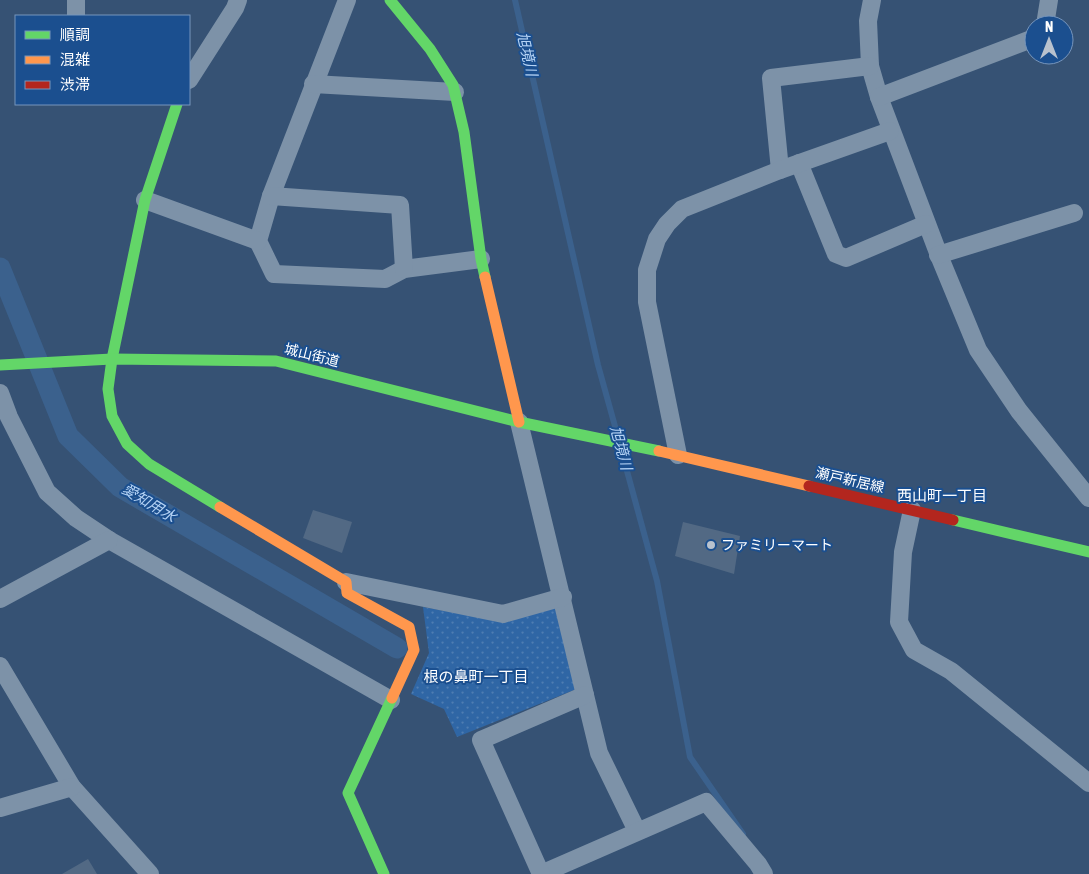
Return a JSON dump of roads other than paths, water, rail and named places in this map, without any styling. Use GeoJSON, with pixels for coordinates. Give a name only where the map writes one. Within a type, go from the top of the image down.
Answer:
{"type":"FeatureCollection","features":[{"type":"Feature","properties":{"kind":"street"},"geometry":{"type":"LineString","coordinates":[[76,0],[76,15]]}},
{"type":"Feature","properties":{"kind":"street"},"geometry":{"type":"LineString","coordinates":[[190,78],[235,8],[238,0]]}},
{"type":"Feature","properties":{"kind":"street"},"geometry":{"type":"LineString","coordinates":[[347,0],[271,196],[258,241],[274,274],[384,279],[404,269],[481,259]]}},
{"type":"Feature","properties":{"kind":"street"},"geometry":{"type":"LineString","coordinates":[[390,0],[430,49],[453,85],[464,132],[481,259],[599,754],[637,831]]}},
{"type":"Feature","properties":{"kind":"street"},"geometry":{"type":"LineString","coordinates":[[872,0],[868,21],[870,66],[879,97],[890,131],[938,255],[978,350],[1019,411],[1089,498]]}},
{"type":"Feature","properties":{"kind":"street"},"geometry":{"type":"LineString","coordinates":[[1047,15],[1049,0]]}},
{"type":"Feature","properties":{"kind":"street"},"geometry":{"type":"LineString","coordinates":[[879,97],[1024,42]]}},
{"type":"Feature","properties":{"kind":"street"},"geometry":{"type":"LineString","coordinates":[[780,170],[771,78],[870,66]]}},
{"type":"Feature","properties":{"kind":"street"},"geometry":{"type":"LineString","coordinates":[[313,84],[455,92]]}},
{"type":"Feature","properties":{"kind":"street"},"geometry":{"type":"LineString","coordinates":[[177,105],[145,200],[112,359],[108,389],[112,416],[127,444],[149,464],[346,582],[503,614],[563,597]]}},
{"type":"Feature","properties":{"kind":"street"},"geometry":{"type":"LineString","coordinates":[[678,455],[647,302],[646,270],[657,239],[682,209],[780,170],[890,131]]}},
{"type":"Feature","properties":{"kind":"street"},"geometry":{"type":"LineString","coordinates":[[799,163],[836,254],[846,258],[926,224]]}},
{"type":"Feature","properties":{"kind":"street"},"geometry":{"type":"LineString","coordinates":[[271,196],[400,205],[404,269]]}},
{"type":"Feature","properties":{"kind":"street"},"geometry":{"type":"LineString","coordinates":[[145,200],[258,241]]}},
{"type":"Feature","properties":{"kind":"street"},"geometry":{"type":"LineString","coordinates":[[938,255],[1074,213]]}},
{"type":"Feature","properties":{"kind":"street","name":"城山街道"},"geometry":{"type":"LineString","coordinates":[[4,365],[112,359],[276,361],[520,422],[634,446]]}},
{"type":"Feature","properties":{"kind":"street"},"geometry":{"type":"LineString","coordinates":[[0,393],[9,417],[47,492],[76,518],[109,540],[391,700]]}},
{"type":"Feature","properties":{"kind":"street","name":"瀬戸新居線"},"geometry":{"type":"LineString","coordinates":[[634,446],[1089,552]]}},
{"type":"Feature","properties":{"kind":"street"},"geometry":{"type":"LineString","coordinates":[[912,510],[903,552],[899,622],[914,650],[951,671],[1089,783]]}},
{"type":"Feature","properties":{"kind":"street"},"geometry":{"type":"LineString","coordinates":[[0,599],[109,540]]}},
{"type":"Feature","properties":{"kind":"street"},"geometry":{"type":"LineString","coordinates":[[346,582],[347,593],[409,627],[414,650],[348,793],[384,874]]}},
{"type":"Feature","properties":{"kind":"street"},"geometry":{"type":"LineString","coordinates":[[0,666],[72,787],[150,874]]}},
{"type":"Feature","properties":{"kind":"street"},"geometry":{"type":"LineString","coordinates":[[585,695],[481,740],[541,874],[706,802],[758,864],[764,874]]}},
{"type":"Feature","properties":{"kind":"street"},"geometry":{"type":"LineString","coordinates":[[0,808],[72,787]]}},
{"type":"Feature","properties":{"kind":"waterway","name":"旭境川"},"geometry":{"type":"LineString","coordinates":[[515,0],[598,365],[618,437]]}},
{"type":"Feature","properties":{"kind":"waterway","name":"愛知用水"},"geometry":{"type":"LineString","coordinates":[[0,268],[68,436],[120,487],[397,648]]}},
{"type":"Feature","properties":{"kind":"waterway","name":"旭境川"},"geometry":{"type":"LineString","coordinates":[[621,449],[657,581],[690,757],[743,834]]}},
{"type":"Feature","properties":{"kind":"place","name":"ファミリーマート"},"geometry":{"type":"Point","coordinates":[711,545]}},
{"type":"Feature","properties":{"kind":"district","name":"西山町一丁目"},"geometry":{"type":"Point","coordinates":[942,496]}},
{"type":"Feature","properties":{"kind":"district","name":"根の鼻町一丁目"},"geometry":{"type":"Point","coordinates":[476,677]}}]}
